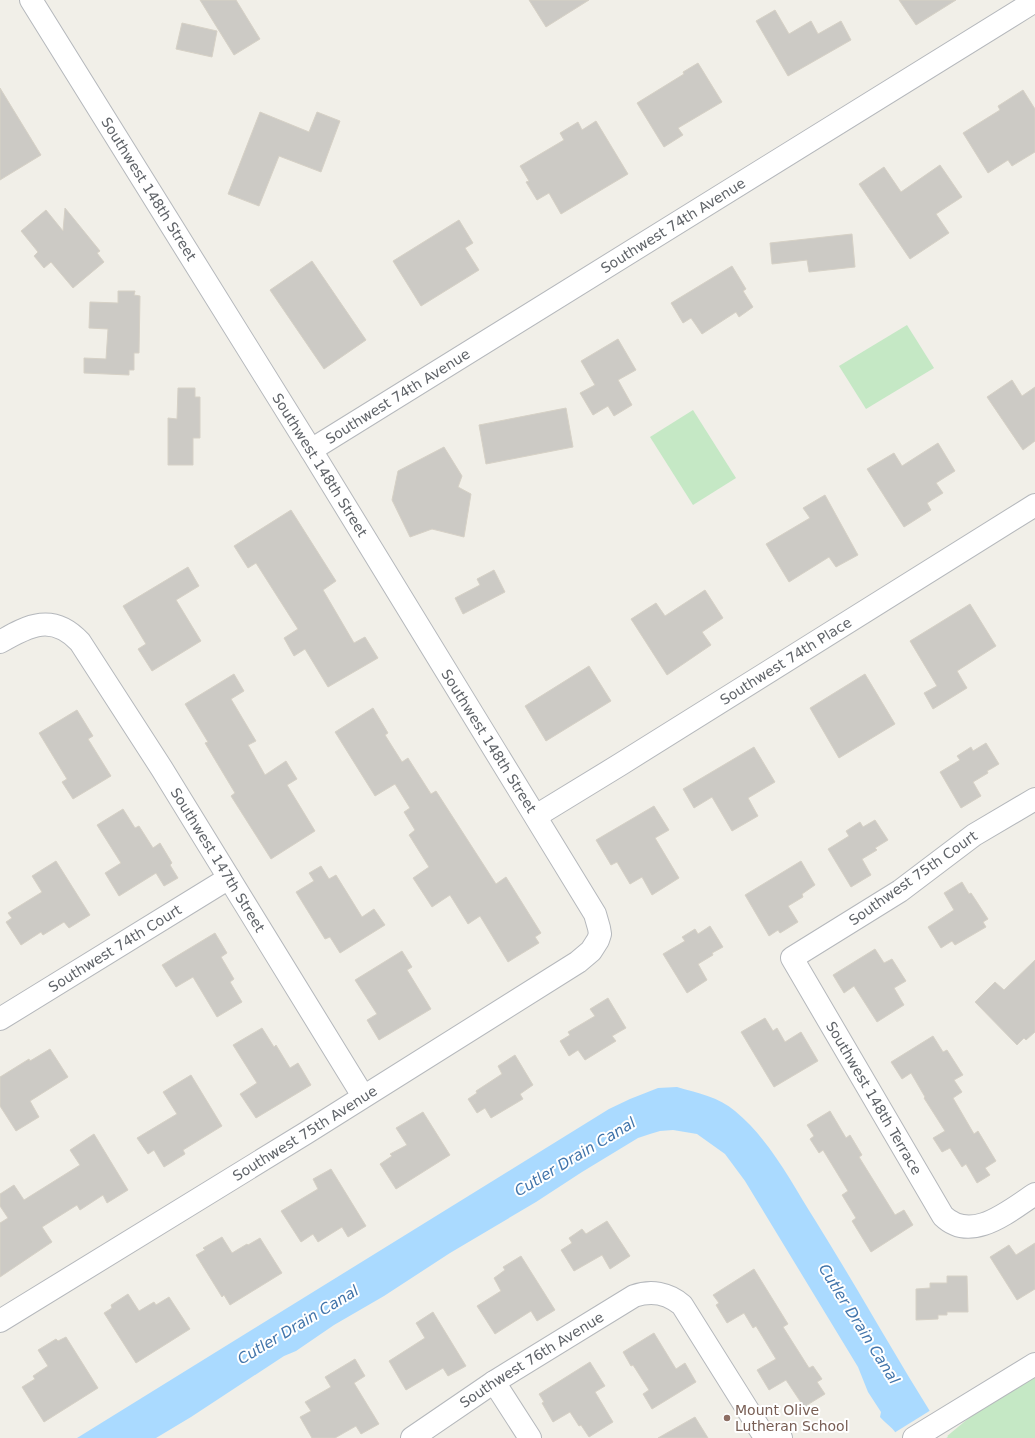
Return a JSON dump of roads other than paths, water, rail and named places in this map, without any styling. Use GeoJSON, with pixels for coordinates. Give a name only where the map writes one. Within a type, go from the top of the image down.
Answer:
{"type":"FeatureCollection","features":[{"type":"Feature","properties":{"kind":"street","name":"Southwest 148th Street"},"geometry":{"type":"LineString","coordinates":[[31,0],[311,450],[536,816],[595,914],[600,934]]}},
{"type":"Feature","properties":{"kind":"street","name":"Southwest 74th Avenue"},"geometry":{"type":"LineString","coordinates":[[311,450],[1035,1]]}},
{"type":"Feature","properties":{"kind":"street","name":"Southwest 74th Place"},"geometry":{"type":"LineString","coordinates":[[536,816],[1035,505]]}},
{"type":"Feature","properties":{"kind":"street","name":"Southwest 147th Street"},"geometry":{"type":"LineString","coordinates":[[0,642],[24,628],[34,625],[49,625],[65,630],[73,635],[84,647],[229,878],[363,1096]]}},
{"type":"Feature","properties":{"kind":"street","name":"Southwest 75th Court"},"geometry":{"type":"LineString","coordinates":[[792,958],[883,902],[974,835],[1035,799]]}},
{"type":"Feature","properties":{"kind":"street","name":"Southwest 74th Court"},"geometry":{"type":"LineString","coordinates":[[0,1019],[229,878]]}},
{"type":"Feature","properties":{"kind":"street","name":"Southwest 75th Avenue"},"geometry":{"type":"LineString","coordinates":[[0,1321],[306,1133],[578,962],[595,945],[600,934]]}},
{"type":"Feature","properties":{"kind":"street","name":"Southwest 148th Terrace"},"geometry":{"type":"LineString","coordinates":[[792,958],[943,1216],[954,1223],[966,1226],[979,1226],[991,1222],[1035,1194]]}},
{"type":"Feature","properties":{"kind":"street","name":"Southwest 76th Avenue"},"geometry":{"type":"LineString","coordinates":[[412,1438],[494,1382],[634,1296],[645,1293],[656,1293],[670,1297],[682,1305],[767,1436]]}},
{"type":"Feature","properties":{"kind":"street"},"geometry":{"type":"LineString","coordinates":[[914,1438],[1035,1364]]}},
{"type":"Feature","properties":{"kind":"street"},"geometry":{"type":"LineString","coordinates":[[494,1382],[530,1438]]}},
{"type":"Feature","properties":{"kind":"water","name":"Cutler Drain Canal"},"geometry":{"type":"Polygon","coordinates":[[[677,1087],[708,1096],[729,1106],[748,1122],[769,1148],[832,1247],[913,1384],[947,1438],[899,1438],[893,1429],[880,1417],[881,1412],[868,1392],[858,1367],[745,1181],[725,1154],[697,1134],[673,1130],[660,1131],[638,1138],[536,1202],[450,1253],[384,1296],[334,1325],[296,1351],[284,1356],[156,1438],[77,1438],[609,1109],[658,1088],[677,1087]]]}},
{"type":"Feature","properties":{"kind":"place","name":"Mount Olive Lutheran School"},"geometry":{"type":"Point","coordinates":[727,1418]}}]}
